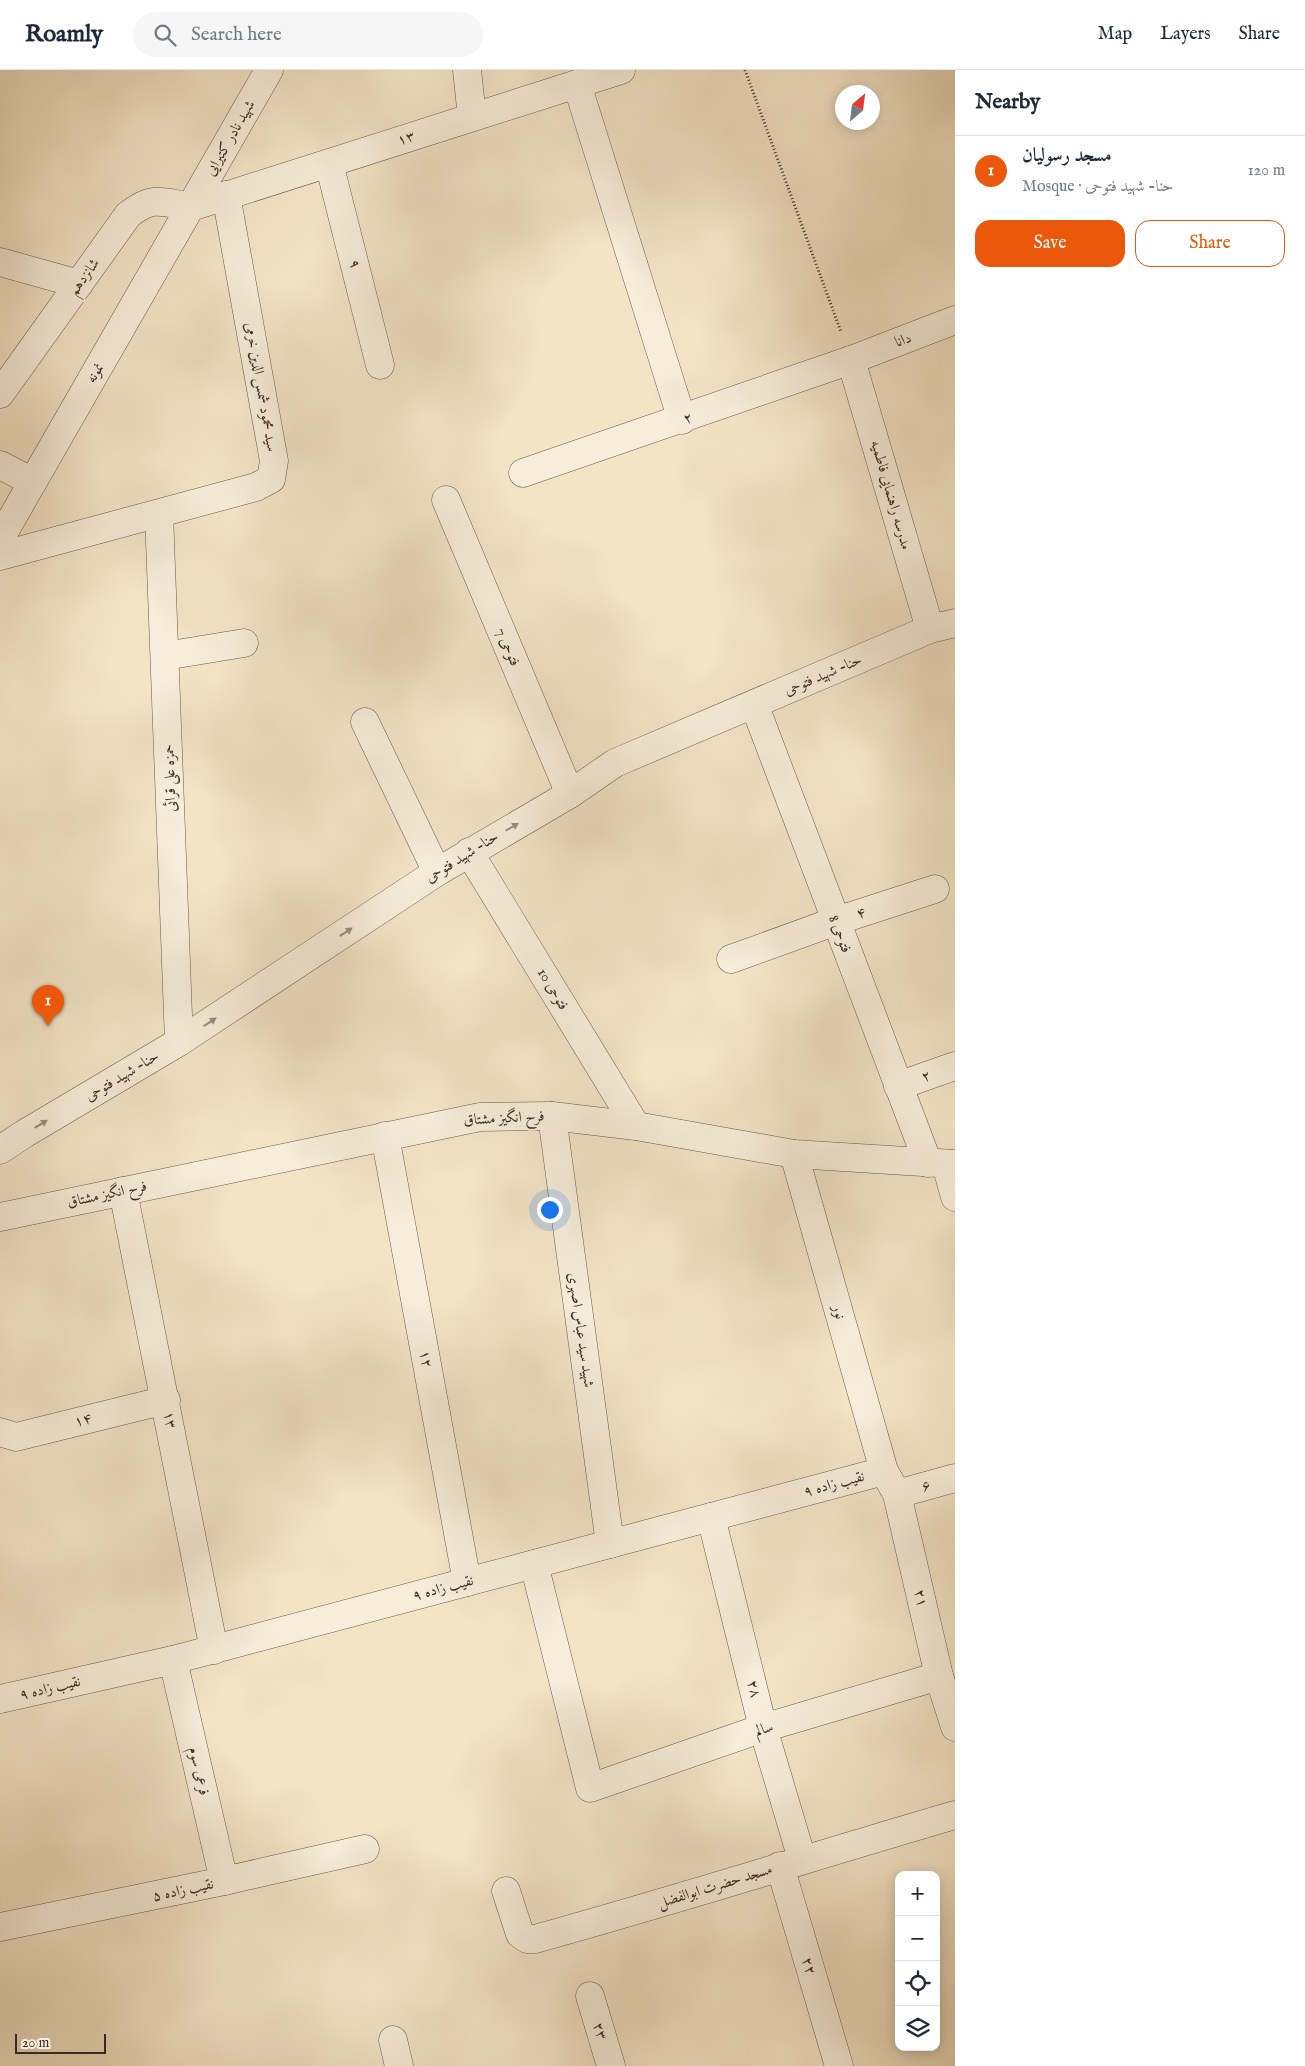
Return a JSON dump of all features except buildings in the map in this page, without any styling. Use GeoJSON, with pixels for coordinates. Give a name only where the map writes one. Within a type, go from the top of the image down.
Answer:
{"type":"FeatureCollection","features":[{"type":"Feature","properties":{"kind":"street","name":"شهید نادر کتیرایی"},"geometry":{"type":"LineString","coordinates":[[191,207],[269,70]]}},
{"type":"Feature","properties":{"kind":"street"},"geometry":{"type":"LineString","coordinates":[[467,70],[472,117]]}},
{"type":"Feature","properties":{"kind":"street","name":"۱۳"},"geometry":{"type":"LineString","coordinates":[[191,207],[621,70]]}},
{"type":"Feature","properties":{"kind":"street"},"geometry":{"type":"LineString","coordinates":[[577,84],[682,420]]}},
{"type":"Feature","properties":{"kind":"street","name":"۹"},"geometry":{"type":"LineString","coordinates":[[329,163],[380,365]]}},
{"type":"Feature","properties":{"kind":"street","name":"سید محمود شمس الدین خرمی"},"geometry":{"type":"LineString","coordinates":[[0,556],[256,487],[271,478],[274,461],[226,196]]}},
{"type":"Feature","properties":{"kind":"street","name":"شانزدهم"},"geometry":{"type":"LineString","coordinates":[[0,394],[128,215],[142,204],[152,200],[191,207]]}},
{"type":"Feature","properties":{"kind":"street","name":"نمونه"},"geometry":{"type":"LineString","coordinates":[[0,539],[191,207]]}},
{"type":"Feature","properties":{"kind":"street"},"geometry":{"type":"LineString","coordinates":[[0,262],[78,284]]}},
{"type":"Feature","properties":{"kind":"street","name":"دانا"},"geometry":{"type":"LineString","coordinates":[[852,360],[955,320]]}},
{"type":"Feature","properties":{"kind":"street","name":"۲"},"geometry":{"type":"LineString","coordinates":[[523,473],[682,420],[852,360]]}},
{"type":"Feature","properties":{"kind":"street","name":"مدرسه راهنمایی فاطمیه"},"geometry":{"type":"LineString","coordinates":[[852,360],[942,626]]}},
{"type":"Feature","properties":{"kind":"street"},"geometry":{"type":"LineString","coordinates":[[0,465],[32,482]]}},
{"type":"Feature","properties":{"kind":"street","name":"فتوحی 7"},"geometry":{"type":"LineString","coordinates":[[446,500],[570,794]]}},
{"type":"Feature","properties":{"kind":"street","name":"حمزه علی قرائی"},"geometry":{"type":"LineString","coordinates":[[159,514],[180,1042]]}},
{"type":"Feature","properties":{"kind":"street","name":"حنا- شهید فتوحی"},"geometry":{"type":"LineString","coordinates":[[0,1150],[180,1042],[437,872],[570,794],[616,763],[942,626]]}},
{"type":"Feature","properties":{"kind":"street"},"geometry":{"type":"LineString","coordinates":[[166,656],[244,643]]}},
{"type":"Feature","properties":{"kind":"street","name":"فتوحی 8"},"geometry":{"type":"LineString","coordinates":[[754,704],[898,1086],[943,1164],[955,1197]]}},
{"type":"Feature","properties":{"kind":"street"},"geometry":{"type":"LineString","coordinates":[[365,722],[437,872]]}},
{"type":"Feature","properties":{"kind":"street","name":"فتوحی 10"},"geometry":{"type":"LineString","coordinates":[[469,852],[636,1126]]}},
{"type":"Feature","properties":{"kind":"street","name":"۴"},"geometry":{"type":"LineString","coordinates":[[731,959],[836,921],[935,889]]}},
{"type":"Feature","properties":{"kind":"street","name":"۲"},"geometry":{"type":"LineString","coordinates":[[898,1086],[955,1066]]}},
{"type":"Feature","properties":{"kind":"street","name":"فرح انگیز مشتاق"},"geometry":{"type":"LineString","coordinates":[[0,1217],[465,1118],[552,1116],[636,1126],[794,1154],[943,1164]]}},
{"type":"Feature","properties":{"kind":"street","name":"شهید سید عباس اصهری"},"geometry":{"type":"LineString","coordinates":[[552,1116],[610,1544]]}},
{"type":"Feature","properties":{"kind":"street","name":"۱۲"},"geometry":{"type":"LineString","coordinates":[[386,1136],[467,1582]]}},
{"type":"Feature","properties":{"kind":"street","name":"نور"},"geometry":{"type":"LineString","coordinates":[[794,1154],[884,1471]]}},
{"type":"Feature","properties":{"kind":"street","name":"۱۳"},"geometry":{"type":"LineString","coordinates":[[123,1191],[166,1400],[214,1650]]}},
{"type":"Feature","properties":{"kind":"street","name":"۱۴"},"geometry":{"type":"LineString","coordinates":[[0,1432],[1,1434],[16,1437],[166,1400]]}},
{"type":"Feature","properties":{"kind":"street","name":"نقیب زاده ۹"},"geometry":{"type":"LineString","coordinates":[[0,1699],[214,1650],[884,1471]]}},
{"type":"Feature","properties":{"kind":"street","name":"۲۱"},"geometry":{"type":"LineString","coordinates":[[884,1471],[897,1494],[939,1676],[955,1727]]}},
{"type":"Feature","properties":{"kind":"street","name":"۶"},"geometry":{"type":"LineString","coordinates":[[897,1494],[955,1478]]}},
{"type":"Feature","properties":{"kind":"street","name":"۲۸"},"geometry":{"type":"LineString","coordinates":[[711,1517],[763,1728],[791,1863]]}},
{"type":"Feature","properties":{"kind":"street","name":"سالم"},"geometry":{"type":"LineString","coordinates":[[534,1564],[590,1788],[763,1728],[939,1676]]}},
{"type":"Feature","properties":{"kind":"street","name":"فرعی سوم"},"geometry":{"type":"LineString","coordinates":[[173,1660],[224,1881]]}},
{"type":"Feature","properties":{"kind":"street","name":"مسجد حضرت ابوالفضل"},"geometry":{"type":"LineString","coordinates":[[506,1892],[520,1934],[527,1939],[536,1939],[955,1815]]}},
{"type":"Feature","properties":{"kind":"street","name":"نقیب زاده ۵"},"geometry":{"type":"LineString","coordinates":[[0,1927],[224,1881],[365,1849]]}},
{"type":"Feature","properties":{"kind":"street","name":"۲۲"},"geometry":{"type":"LineString","coordinates":[[791,1863],[839,2066]]}},
{"type":"Feature","properties":{"kind":"street","name":"۲۳"},"geometry":{"type":"LineString","coordinates":[[590,1996],[611,2066]]}},
{"type":"Feature","properties":{"kind":"path"},"geometry":{"type":"LineString","coordinates":[[745,70],[852,360]]}},
{"type":"Feature","properties":{"kind":"place","name":"مسجد رسولیان"},"geometry":{"type":"Point","coordinates":[48,1026]}}]}
